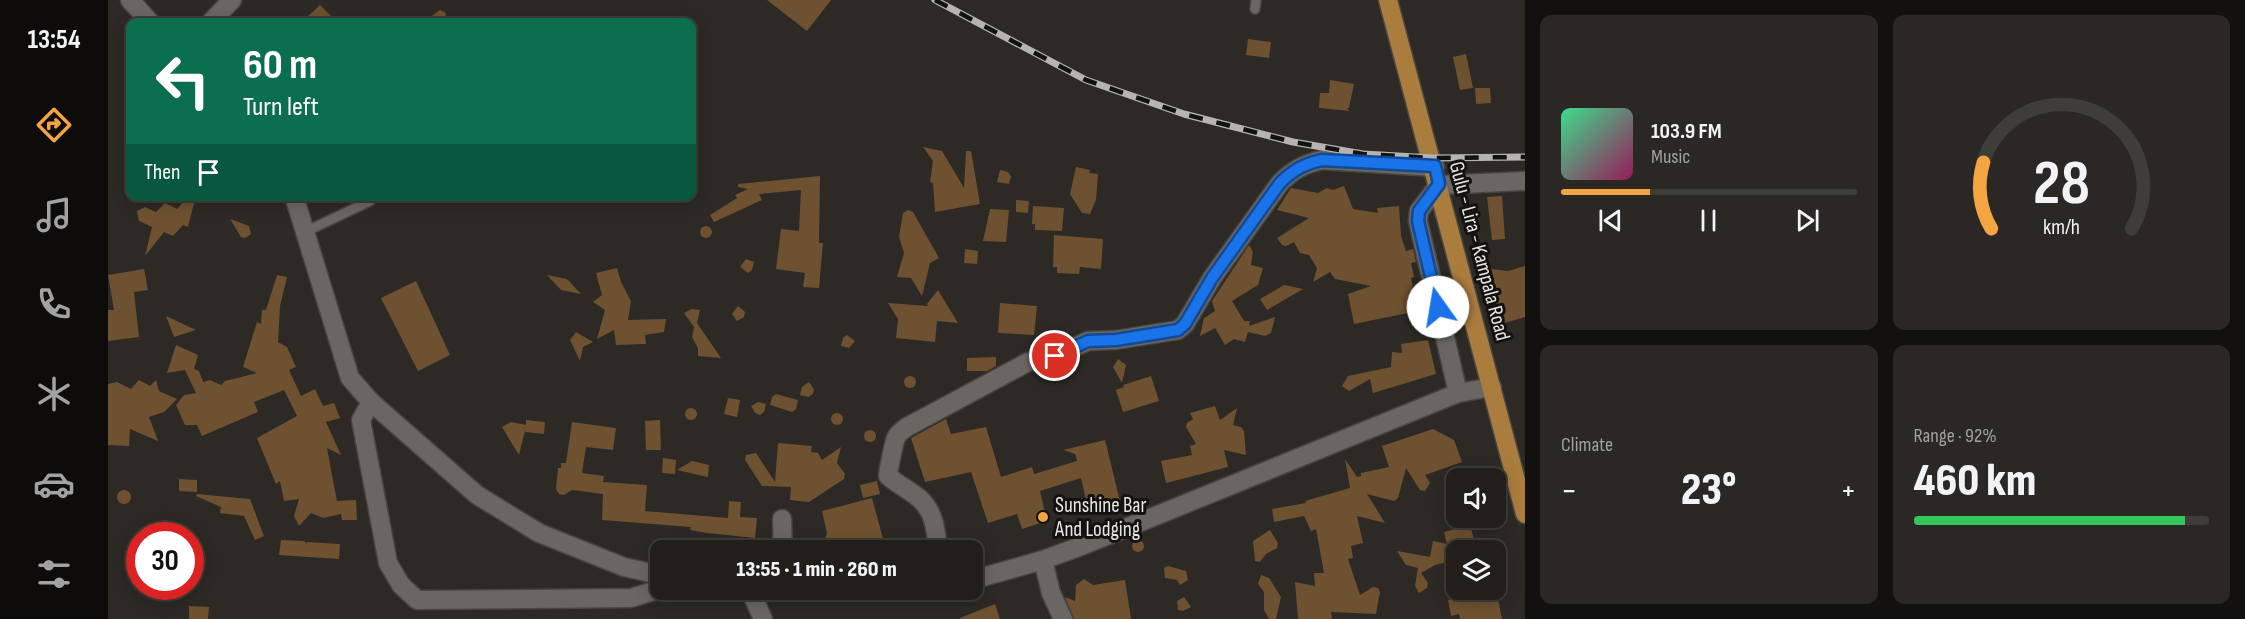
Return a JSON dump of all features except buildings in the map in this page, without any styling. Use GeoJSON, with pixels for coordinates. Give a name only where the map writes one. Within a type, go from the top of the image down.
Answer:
{"type":"FeatureCollection","features":[{"type":"Feature","properties":{"kind":"main road","name":"Gulu - Lira - Kampala Road"},"geometry":{"type":"LineString","coordinates":[[1388,0],[1435,166],[1525,514]]}},
{"type":"Feature","properties":{"kind":"street"},"geometry":{"type":"LineString","coordinates":[[130,0],[146,18]]}},
{"type":"Feature","properties":{"kind":"street"},"geometry":{"type":"LineString","coordinates":[[217,18],[232,0]]}},
{"type":"Feature","properties":{"kind":"street"},"geometry":{"type":"LineString","coordinates":[[937,540],[935,522],[928,509],[920,499],[888,476],[887,469],[894,455],[897,436],[906,427],[1028,362],[1055,356],[1088,341],[1116,340],[1178,330],[1185,324],[1212,278],[1280,183],[1293,170],[1322,160],[1435,166]]}},
{"type":"Feature","properties":{"kind":"street"},"geometry":{"type":"LineString","coordinates":[[1458,393],[1418,221],[1419,211],[1439,184],[1525,182]]}},
{"type":"Feature","properties":{"kind":"street"},"geometry":{"type":"LineString","coordinates":[[296,201],[340,339],[350,378],[371,402],[477,495],[539,533],[624,567],[650,572]]}},
{"type":"Feature","properties":{"kind":"street"},"geometry":{"type":"LineString","coordinates":[[983,577],[1043,560],[1458,393],[1492,387]]}},
{"type":"Feature","properties":{"kind":"street"},"geometry":{"type":"LineString","coordinates":[[371,402],[361,420],[388,563],[401,585],[417,600],[631,598],[650,592]]}},
{"type":"Feature","properties":{"kind":"street"},"geometry":{"type":"LineString","coordinates":[[782,519],[783,540]]}},
{"type":"Feature","properties":{"kind":"street"},"geometry":{"type":"LineString","coordinates":[[1043,560],[1051,593],[1063,619]]}},
{"type":"Feature","properties":{"kind":"street"},"geometry":{"type":"LineString","coordinates":[[754,600],[762,619]]}},
{"type":"Feature","properties":{"kind":"lane"},"geometry":{"type":"LineString","coordinates":[[308,241],[312,229],[370,201]]}},
{"type":"Feature","properties":{"kind":"railway"},"geometry":{"type":"LineString","coordinates":[[935,0],[1086,80],[1184,114],[1293,142],[1363,154],[1433,158],[1525,157]]}},
{"type":"Feature","properties":{"kind":"place","name":"Sunshine Bar And Lodging"},"geometry":{"type":"Point","coordinates":[1043,517]}},
{"type":"Feature","properties":{"kind":"route"},"geometry":{"type":"LineString","coordinates":[[1055,356],[1088,341],[1116,340],[1178,330],[1185,324],[1212,278],[1280,183],[1293,170],[1322,160],[1435,166],[1439,184],[1419,211],[1418,221],[1438,307]]}}]}
